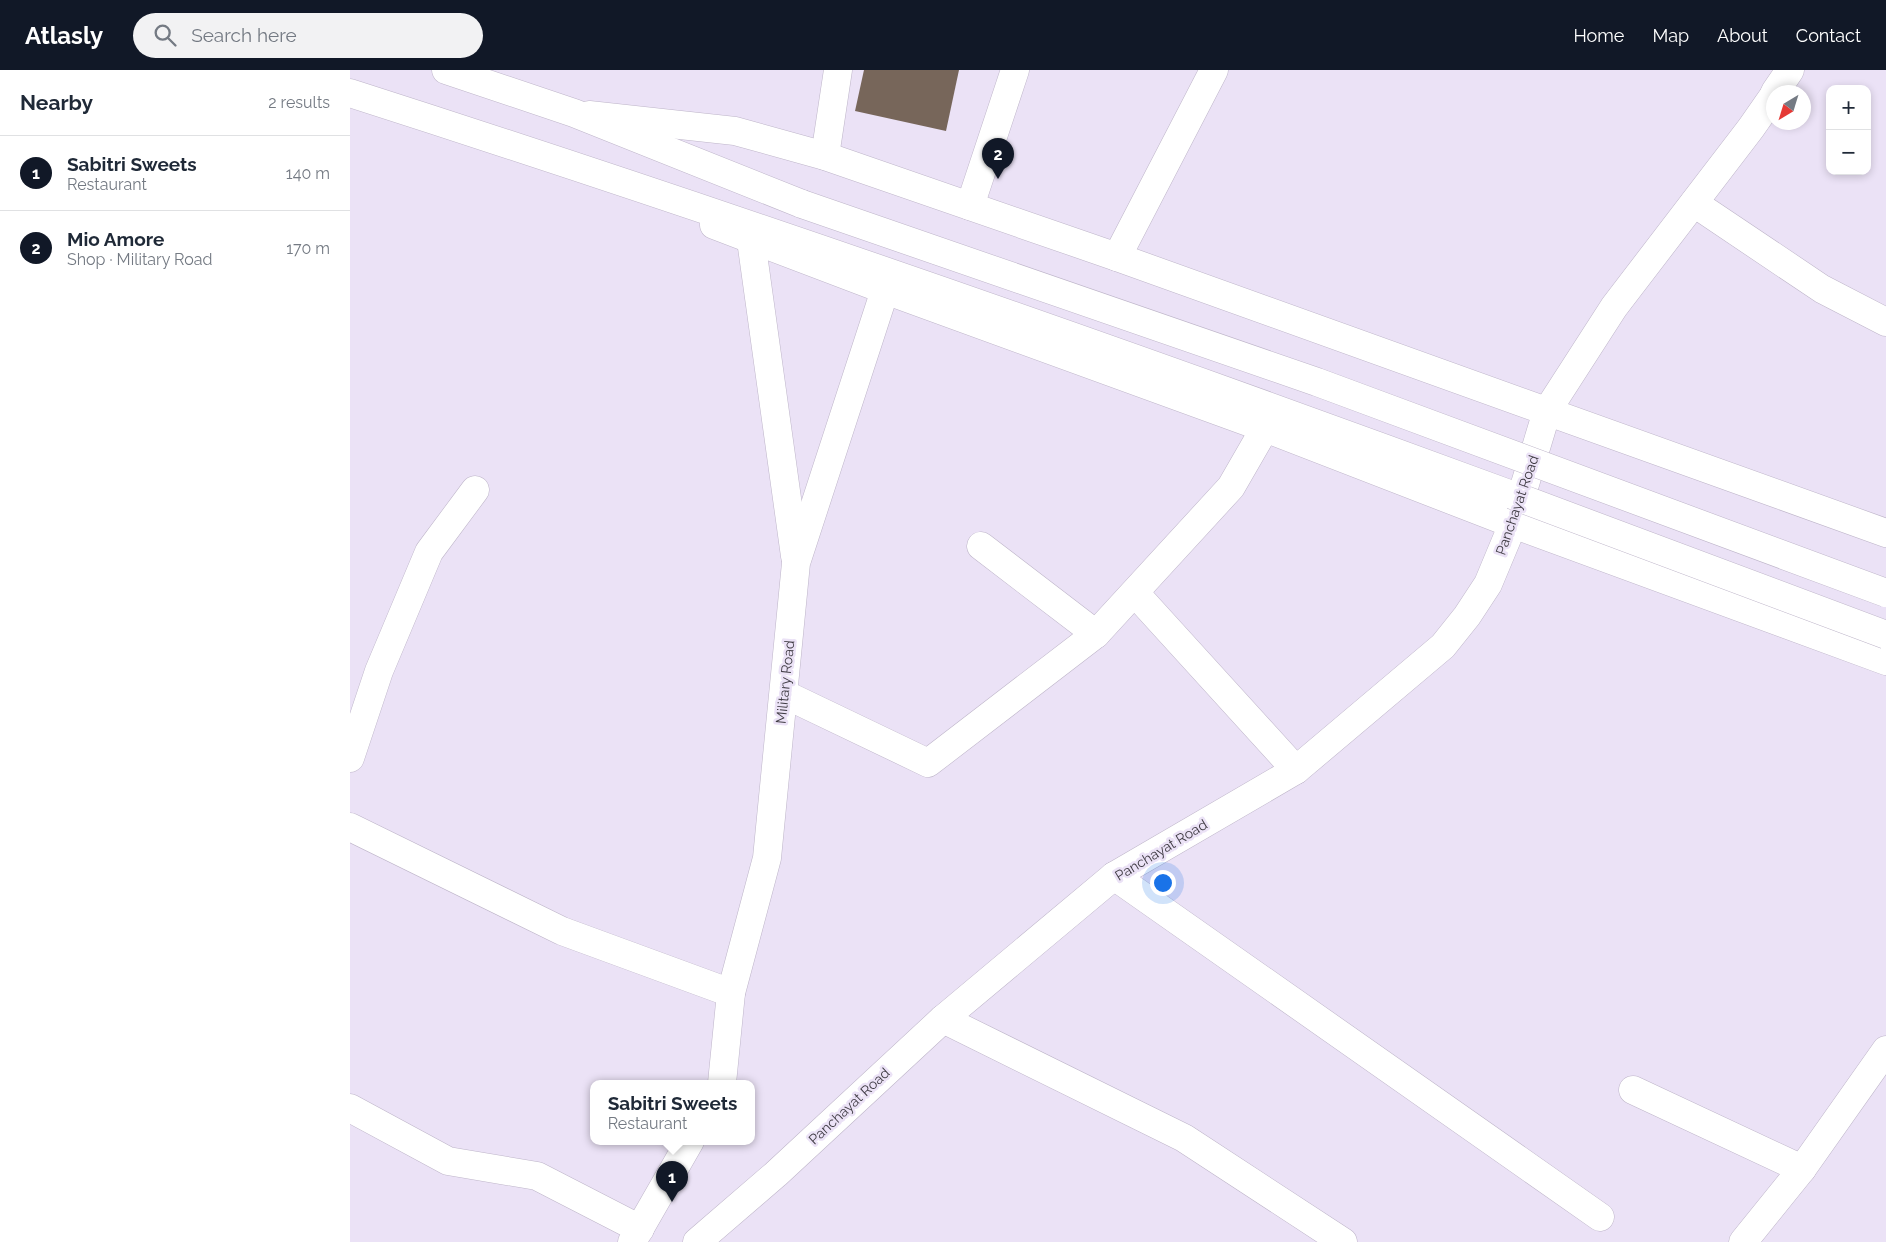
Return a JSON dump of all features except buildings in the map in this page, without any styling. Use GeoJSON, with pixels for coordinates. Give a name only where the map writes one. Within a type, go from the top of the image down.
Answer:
{"type":"FeatureCollection","features":[{"type":"Feature","properties":{"kind":"main road"},"geometry":{"type":"LineString","coordinates":[[446,70],[574,113],[802,204],[1317,382],[1886,593]]}},
{"type":"Feature","properties":{"kind":"main road"},"geometry":{"type":"LineString","coordinates":[[825,156],[838,70]]}},
{"type":"Feature","properties":{"kind":"main road"},"geometry":{"type":"LineString","coordinates":[[970,206],[1015,70]]}},
{"type":"Feature","properties":{"kind":"main road"},"geometry":{"type":"LineString","coordinates":[[1118,257],[1214,70]]}},
{"type":"Feature","properties":{"kind":"main road","name":"Panchayat Road"},"geometry":{"type":"LineString","coordinates":[[1780,85],[1790,70]]}},
{"type":"Feature","properties":{"kind":"main road"},"geometry":{"type":"LineString","coordinates":[[350,93],[545,155],[1296,415],[1886,635]]}},
{"type":"Feature","properties":{"kind":"main road","name":"Panchayat Road"},"geometry":{"type":"LineString","coordinates":[[697,1242],[776,1174],[943,1019],[1114,876],[1296,770],[1443,646],[1467,616],[1488,584],[1513,524],[1547,411],[1614,307],[1766,106]]}},
{"type":"Feature","properties":{"kind":"main road"},"geometry":{"type":"LineString","coordinates":[[574,113],[735,131],[825,156],[1118,257],[1886,533]]}},
{"type":"Feature","properties":{"kind":"main road"},"geometry":{"type":"LineString","coordinates":[[545,155],[751,240],[1265,428],[1513,524],[1886,661]]}},
{"type":"Feature","properties":{"kind":"main road"},"geometry":{"type":"LineString","coordinates":[[1694,202],[1822,289],[1886,322]]}},
{"type":"Feature","properties":{"kind":"main road"},"geometry":{"type":"LineString","coordinates":[[751,240],[796,563]]}},
{"type":"Feature","properties":{"kind":"main road","name":"Military Road"},"geometry":{"type":"LineString","coordinates":[[722,1080],[732,992],[766,858],[796,563],[885,290]]}},
{"type":"Feature","properties":{"kind":"main road"},"geometry":{"type":"LineString","coordinates":[[784,694],[928,763],[1096,634],[1231,487],[1265,428]]}},
{"type":"Feature","properties":{"kind":"main road"},"geometry":{"type":"LineString","coordinates":[[350,758],[379,672],[429,552],[475,490]]}},
{"type":"Feature","properties":{"kind":"main road"},"geometry":{"type":"LineString","coordinates":[[981,546],[1096,634]]}},
{"type":"Feature","properties":{"kind":"main road"},"geometry":{"type":"LineString","coordinates":[[1135,593],[1296,770]]}},
{"type":"Feature","properties":{"kind":"main road"},"geometry":{"type":"LineString","coordinates":[[350,827],[562,931],[732,992]]}},
{"type":"Feature","properties":{"kind":"main road"},"geometry":{"type":"LineString","coordinates":[[1114,876],[1600,1216]]}},
{"type":"Feature","properties":{"kind":"main road"},"geometry":{"type":"LineString","coordinates":[[943,1019],[1184,1138],[1334,1239]]}},
{"type":"Feature","properties":{"kind":"main road"},"geometry":{"type":"LineString","coordinates":[[1743,1242],[1802,1169],[1886,1050]]}},
{"type":"Feature","properties":{"kind":"main road"},"geometry":{"type":"LineString","coordinates":[[1633,1090],[1802,1169]]}},
{"type":"Feature","properties":{"kind":"main road"},"geometry":{"type":"LineString","coordinates":[[350,1108],[448,1162],[537,1176],[636,1236],[688,1145]]}},
{"type":"Feature","properties":{"kind":"place","name":"Mio Amore"},"geometry":{"type":"Point","coordinates":[998,179]}},
{"type":"Feature","properties":{"kind":"place","name":"Sabitri Sweets"},"geometry":{"type":"Point","coordinates":[672,1202]}}]}
